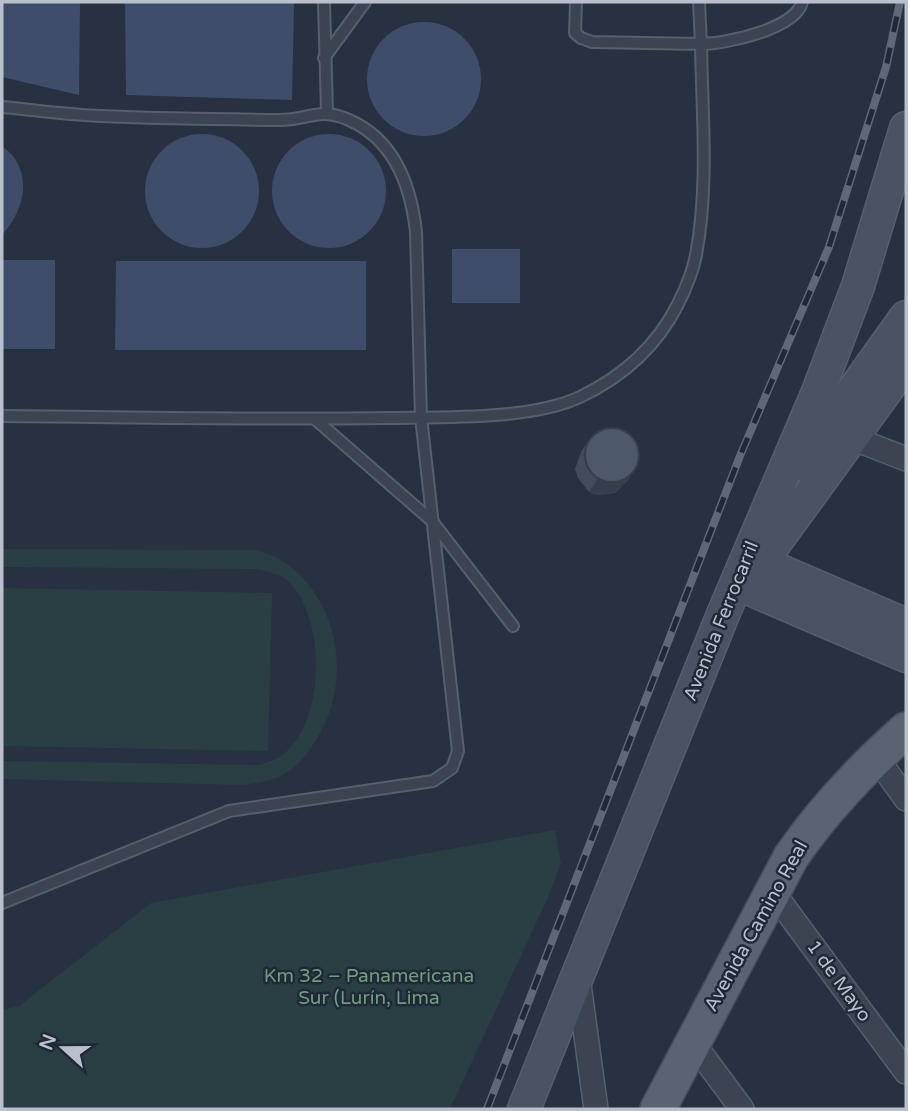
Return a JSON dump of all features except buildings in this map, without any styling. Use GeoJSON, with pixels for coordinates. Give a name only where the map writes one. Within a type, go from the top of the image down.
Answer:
{"type":"FeatureCollection","features":[{"type":"Feature","properties":{"kind":"main road","name":"Avenida Camino Real"},"geometry":{"type":"LineString","coordinates":[[658,1109],[791,856],[813,824],[876,757],[906,730]]}},
{"type":"Feature","properties":{"kind":"street","name":"Avenida Ferrocarril"},"geometry":{"type":"LineString","coordinates":[[524,1109],[724,612],[750,569],[764,517],[818,392],[858,286],[906,128]]}},
{"type":"Feature","properties":{"kind":"street"},"geometry":{"type":"LineString","coordinates":[[764,517],[906,317]]}},
{"type":"Feature","properties":{"kind":"street"},"geometry":{"type":"LineString","coordinates":[[750,569],[852,438],[906,363]]}},
{"type":"Feature","properties":{"kind":"street"},"geometry":{"type":"LineString","coordinates":[[852,438],[906,459]]}},
{"type":"Feature","properties":{"kind":"street"},"geometry":{"type":"LineString","coordinates":[[750,569],[906,625]]}},
{"type":"Feature","properties":{"kind":"street"},"geometry":{"type":"LineString","coordinates":[[750,569],[906,656]]}},
{"type":"Feature","properties":{"kind":"street"},"geometry":{"type":"LineString","coordinates":[[876,757],[906,799]]}},
{"type":"Feature","properties":{"kind":"street","name":"1 de Mayo"},"geometry":{"type":"LineString","coordinates":[[772,891],[906,1072]]}},
{"type":"Feature","properties":{"kind":"street"},"geometry":{"type":"LineString","coordinates":[[578,974],[596,1109]]}},
{"type":"Feature","properties":{"kind":"street"},"geometry":{"type":"LineString","coordinates":[[693,1044],[742,1109]]}},
{"type":"Feature","properties":{"kind":"lane"},"geometry":{"type":"LineString","coordinates":[[324,2],[327,112]]}},
{"type":"Feature","properties":{"kind":"lane"},"geometry":{"type":"LineString","coordinates":[[324,58],[365,2]]}},
{"type":"Feature","properties":{"kind":"lane"},"geometry":{"type":"LineString","coordinates":[[576,2],[575,33],[592,42],[701,44],[721,44],[781,25],[802,7],[802,2]]}},
{"type":"Feature","properties":{"kind":"lane"},"geometry":{"type":"LineString","coordinates":[[2,416],[315,419],[523,413],[579,398],[627,370],[661,334],[678,304],[696,257],[703,178],[699,2]]}},
{"type":"Feature","properties":{"kind":"lane"},"geometry":{"type":"LineString","coordinates":[[2,107],[100,116],[292,121],[327,112],[351,120],[372,134],[390,153],[403,173],[413,202],[421,417],[458,751],[452,768],[433,781],[229,811],[2,903]]}},
{"type":"Feature","properties":{"kind":"lane"},"geometry":{"type":"LineString","coordinates":[[315,419],[432,522],[513,626]]}},
{"type":"Feature","properties":{"kind":"green space"},"geometry":{"type":"Polygon","coordinates":[[[2,549],[256,550],[281,560],[300,575],[316,594],[334,639],[337,663],[335,687],[330,711],[316,740],[303,758],[287,772],[271,780],[243,785],[2,779],[2,761],[260,765],[282,756],[298,738],[307,718],[316,670],[315,646],[302,601],[291,584],[276,574],[257,569],[2,567],[2,549]]]}},
{"type":"Feature","properties":{"kind":"green space"},"geometry":{"type":"Polygon","coordinates":[[[2,588],[272,593],[268,751],[2,746],[2,588]]]}},
{"type":"Feature","properties":{"kind":"green space","name":"Km 32 – Panamericana Sur (Lurín, Lima"},"geometry":{"type":"Polygon","coordinates":[[[555,830],[561,864],[450,1109],[2,1109],[2,1010],[19,1006],[151,903],[555,830]]]}},
{"type":"Feature","properties":{"kind":"water"},"geometry":{"type":"Polygon","coordinates":[[[2,2],[80,2],[79,95],[2,77],[2,2]]]}},
{"type":"Feature","properties":{"kind":"water"},"geometry":{"type":"Polygon","coordinates":[[[125,2],[294,2],[292,100],[126,95],[125,2]]]}},
{"type":"Feature","properties":{"kind":"water"},"geometry":{"type":"Polygon","coordinates":[[[424,22],[446,26],[465,38],[477,57],[481,79],[477,101],[465,120],[446,132],[424,136],[402,132],[383,120],[371,101],[367,79],[371,57],[383,38],[402,26],[424,22]]]}},
{"type":"Feature","properties":{"kind":"water"},"geometry":{"type":"Polygon","coordinates":[[[202,134],[224,138],[243,150],[255,169],[259,191],[255,213],[243,232],[224,244],[202,248],[180,244],[161,232],[149,213],[145,191],[149,169],[161,150],[180,138],[202,134]]]}},
{"type":"Feature","properties":{"kind":"water"},"geometry":{"type":"Polygon","coordinates":[[[329,134],[351,138],[361,143],[377,159],[382,169],[386,191],[382,213],[377,223],[361,239],[351,244],[329,248],[307,244],[297,239],[281,223],[276,213],[272,191],[276,169],[281,159],[297,143],[307,138],[329,134]]]}},
{"type":"Feature","properties":{"kind":"water"},"geometry":{"type":"Polygon","coordinates":[[[2,146],[19,166],[23,189],[17,213],[2,235],[2,146]]]}},
{"type":"Feature","properties":{"kind":"water"},"geometry":{"type":"Polygon","coordinates":[[[452,249],[520,249],[520,303],[452,303],[452,249]]]}},
{"type":"Feature","properties":{"kind":"water"},"geometry":{"type":"Polygon","coordinates":[[[2,260],[55,260],[55,349],[2,349],[2,260]]]}},
{"type":"Feature","properties":{"kind":"water"},"geometry":{"type":"Polygon","coordinates":[[[116,261],[366,261],[366,350],[115,350],[116,261]]]}},
{"type":"Feature","properties":{"kind":"railway"},"geometry":{"type":"LineString","coordinates":[[487,1109],[740,456],[829,247],[886,67],[900,2]]}}]}
